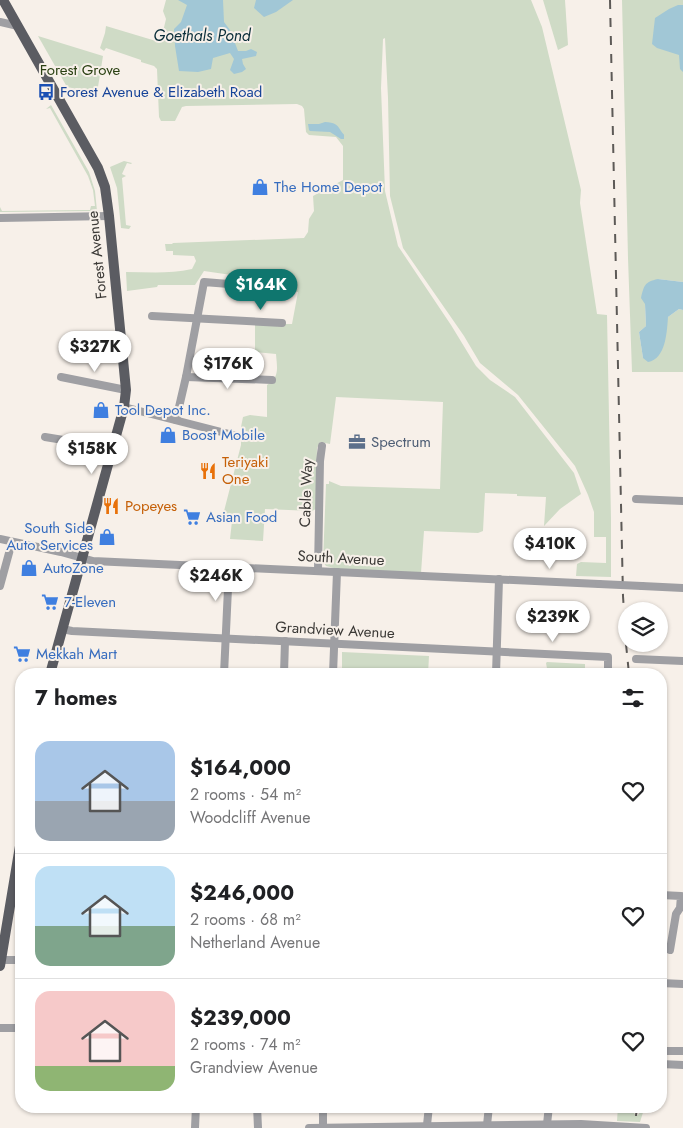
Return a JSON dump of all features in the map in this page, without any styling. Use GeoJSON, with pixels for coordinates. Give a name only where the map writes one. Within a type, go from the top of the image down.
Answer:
{"type":"FeatureCollection","features":[{"type":"Feature","properties":{"kind":"main road","name":"Forest Avenue"},"geometry":{"type":"LineString","coordinates":[[3,0],[98,168],[105,187],[126,390],[124,407],[52,668]]}},
{"type":"Feature","properties":{"kind":"main road"},"geometry":{"type":"LineString","coordinates":[[1,963],[4,913],[15,900]]}},
{"type":"Feature","properties":{"kind":"street"},"geometry":{"type":"LineString","coordinates":[[0,22],[18,26]]}},
{"type":"Feature","properties":{"kind":"street"},"geometry":{"type":"LineString","coordinates":[[0,218],[109,216]]}},
{"type":"Feature","properties":{"kind":"street"},"geometry":{"type":"LineString","coordinates":[[176,420],[204,282],[241,285]]}},
{"type":"Feature","properties":{"kind":"street"},"geometry":{"type":"LineString","coordinates":[[152,316],[282,324]]}},
{"type":"Feature","properties":{"kind":"street"},"geometry":{"type":"LineString","coordinates":[[186,377],[272,380]]}},
{"type":"Feature","properties":{"kind":"street"},"geometry":{"type":"LineString","coordinates":[[60,378],[126,390]]}},
{"type":"Feature","properties":{"kind":"street"},"geometry":{"type":"LineString","coordinates":[[124,407],[237,436]]}},
{"type":"Feature","properties":{"kind":"street"},"geometry":{"type":"LineString","coordinates":[[45,437],[112,448]]}},
{"type":"Feature","properties":{"kind":"street","name":"Cable Way"},"geometry":{"type":"LineString","coordinates":[[318,570],[322,446]]}},
{"type":"Feature","properties":{"kind":"street"},"geometry":{"type":"LineString","coordinates":[[636,499],[683,501]]}},
{"type":"Feature","properties":{"kind":"street","name":"South Avenue"},"geometry":{"type":"LineString","coordinates":[[0,539],[61,552],[92,561],[683,588]]}},
{"type":"Feature","properties":{"kind":"street"},"geometry":{"type":"LineString","coordinates":[[0,586],[12,542]]}},
{"type":"Feature","properties":{"kind":"street"},"geometry":{"type":"LineString","coordinates":[[224,668],[229,567]]}},
{"type":"Feature","properties":{"kind":"street"},"geometry":{"type":"LineString","coordinates":[[333,668],[338,572]]}},
{"type":"Feature","properties":{"kind":"street"},"geometry":{"type":"LineString","coordinates":[[496,668],[499,579]]}},
{"type":"Feature","properties":{"kind":"street","name":"Grandview Avenue"},"geometry":{"type":"LineString","coordinates":[[62,629],[608,657],[608,668]]}},
{"type":"Feature","properties":{"kind":"street"},"geometry":{"type":"LineString","coordinates":[[284,668],[285,641]]}},
{"type":"Feature","properties":{"kind":"street"},"geometry":{"type":"LineString","coordinates":[[636,658],[683,661]]}},
{"type":"Feature","properties":{"kind":"street"},"geometry":{"type":"LineString","coordinates":[[667,895],[681,896],[682,908],[676,914],[670,950]]}},
{"type":"Feature","properties":{"kind":"street"},"geometry":{"type":"LineString","coordinates":[[1,963],[15,961]]}},
{"type":"Feature","properties":{"kind":"street"},"geometry":{"type":"LineString","coordinates":[[667,983],[683,984]]}},
{"type":"Feature","properties":{"kind":"street"},"geometry":{"type":"LineString","coordinates":[[0,1028],[15,1028]]}},
{"type":"Feature","properties":{"kind":"street"},"geometry":{"type":"LineString","coordinates":[[667,1050],[683,1051]]}},
{"type":"Feature","properties":{"kind":"street"},"geometry":{"type":"LineString","coordinates":[[667,1064],[683,1065]]}},
{"type":"Feature","properties":{"kind":"street"},"geometry":{"type":"LineString","coordinates":[[195,1128],[196,1113]]}},
{"type":"Feature","properties":{"kind":"street"},"geometry":{"type":"LineString","coordinates":[[257,1113],[258,1128]]}},
{"type":"Feature","properties":{"kind":"street"},"geometry":{"type":"LineString","coordinates":[[322,1113],[323,1128]]}},
{"type":"Feature","properties":{"kind":"street"},"geometry":{"type":"LineString","coordinates":[[427,1126],[428,1113]]}},
{"type":"Feature","properties":{"kind":"street"},"geometry":{"type":"LineString","coordinates":[[487,1125],[488,1113]]}},
{"type":"Feature","properties":{"kind":"street"},"geometry":{"type":"LineString","coordinates":[[547,1124],[548,1113]]}},
{"type":"Feature","properties":{"kind":"street"},"geometry":{"type":"LineString","coordinates":[[309,1128],[523,1126],[547,1124],[646,1128]]}},
{"type":"Feature","properties":{"kind":"green space"},"geometry":{"type":"Polygon","coordinates":[[[166,0],[531,0],[542,27],[581,190],[580,203],[597,314],[607,315],[611,577],[576,576],[577,564],[581,562],[606,563],[606,537],[594,537],[594,512],[575,466],[518,395],[480,363],[464,336],[403,248],[390,196],[385,38],[383,39],[381,88],[385,191],[398,246],[476,366],[490,380],[515,397],[574,473],[581,494],[560,509],[544,526],[546,497],[485,493],[483,531],[478,533],[424,531],[421,573],[338,569],[326,566],[323,562],[326,484],[329,484],[329,481],[341,486],[440,489],[443,402],[336,397],[330,444],[320,442],[317,448],[316,509],[312,511],[265,509],[263,541],[230,539],[232,521],[222,519],[241,445],[243,417],[250,415],[267,417],[267,385],[274,379],[277,372],[276,354],[255,352],[255,325],[292,324],[298,292],[267,290],[245,277],[204,271],[195,285],[158,285],[157,287],[127,291],[126,272],[167,272],[192,269],[196,261],[194,256],[173,255],[173,251],[166,251],[165,244],[304,238],[308,232],[309,219],[314,211],[313,196],[343,180],[343,146],[336,137],[309,135],[306,132],[304,109],[297,104],[186,106],[182,107],[175,121],[161,121],[159,117],[157,69],[154,66],[141,62],[141,60],[106,48],[104,51],[100,48],[106,26],[156,41],[161,40],[166,19],[163,11],[166,0]]]}},
{"type":"Feature","properties":{"kind":"green space"},"geometry":{"type":"Polygon","coordinates":[[[543,0],[565,0],[568,45],[558,50],[543,0]]]}},
{"type":"Feature","properties":{"kind":"green space"},"geometry":{"type":"Polygon","coordinates":[[[622,0],[683,0],[683,282],[658,279],[645,304],[646,326],[639,332],[643,358],[668,317],[679,309],[683,310],[683,372],[632,372],[622,0]]]}},
{"type":"Feature","properties":{"kind":"green space","name":"Forest Grove"},"geometry":{"type":"Polygon","coordinates":[[[38,36],[103,56],[97,93],[67,87],[38,36]]]}},
{"type":"Feature","properties":{"kind":"green space"},"geometry":{"type":"Polygon","coordinates":[[[51,105],[89,172],[95,191],[97,211],[0,212],[0,207],[2,211],[90,210],[91,206],[95,206],[93,190],[88,176],[50,108],[46,109],[51,105]]]}},
{"type":"Feature","properties":{"kind":"green space"},"geometry":{"type":"Polygon","coordinates":[[[124,161],[132,163],[127,163],[122,174],[126,176],[122,178],[126,225],[131,226],[129,229],[121,228],[117,188],[110,167],[124,161]]]}},
{"type":"Feature","properties":{"kind":"green space"},"geometry":{"type":"Polygon","coordinates":[[[342,652],[429,656],[428,668],[342,668],[342,652]]]}},
{"type":"Feature","properties":{"kind":"green space"},"geometry":{"type":"Polygon","coordinates":[[[546,663],[585,664],[585,668],[547,668],[546,663]]]}},
{"type":"Feature","properties":{"kind":"green space"},"geometry":{"type":"Polygon","coordinates":[[[618,1113],[634,1113],[636,1116],[639,1113],[643,1113],[640,1122],[617,1121],[618,1113]]]}},
{"type":"Feature","properties":{"kind":"water","name":"Goethals Pond"},"geometry":{"type":"Polygon","coordinates":[[[178,0],[223,0],[224,22],[230,30],[238,51],[251,49],[257,52],[256,56],[242,59],[246,69],[234,74],[230,70],[234,59],[230,53],[213,58],[211,69],[198,72],[179,71],[174,29],[181,22],[187,5],[178,0]]]}},
{"type":"Feature","properties":{"kind":"water","name":"Goethals Pond"},"geometry":{"type":"Polygon","coordinates":[[[256,0],[293,0],[276,12],[264,17],[254,8],[256,0]]]}},
{"type":"Feature","properties":{"kind":"water"},"geometry":{"type":"Polygon","coordinates":[[[678,5],[683,5],[683,72],[680,69],[679,55],[657,48],[652,44],[655,18],[678,5]]]}},
{"type":"Feature","properties":{"kind":"water"},"geometry":{"type":"Polygon","coordinates":[[[325,122],[336,125],[344,135],[344,139],[330,132],[309,130],[308,124],[325,122]]]}},
{"type":"Feature","properties":{"kind":"water"},"geometry":{"type":"Polygon","coordinates":[[[658,279],[683,282],[683,310],[679,309],[668,317],[666,337],[662,350],[659,356],[648,362],[643,358],[639,332],[646,326],[645,304],[641,298],[645,285],[658,279]]]}},
{"type":"Feature","properties":{"kind":"railway"},"geometry":{"type":"LineString","coordinates":[[610,0],[623,602]]}},
{"type":"Feature","properties":{"kind":"railway"},"geometry":{"type":"LineString","coordinates":[[627,652],[628,668]]}},
{"type":"Feature","properties":{"kind":"place","name":"Forest Avenue & Elizabeth Road"},"geometry":{"type":"Point","coordinates":[46,92]}},
{"type":"Feature","properties":{"kind":"place","name":"The Home Depot"},"geometry":{"type":"Point","coordinates":[260,187]}},
{"type":"Feature","properties":{"kind":"place","name":"Tool Depot Inc."},"geometry":{"type":"Point","coordinates":[101,410]}},
{"type":"Feature","properties":{"kind":"place","name":"Boost Mobile"},"geometry":{"type":"Point","coordinates":[168,435]}},
{"type":"Feature","properties":{"kind":"place","name":"Spectrum"},"geometry":{"type":"Point","coordinates":[357,442]}},
{"type":"Feature","properties":{"kind":"place","name":"Teriyaki One"},"geometry":{"type":"Point","coordinates":[208,471]}},
{"type":"Feature","properties":{"kind":"place","name":"Popeyes"},"geometry":{"type":"Point","coordinates":[111,506]}},
{"type":"Feature","properties":{"kind":"place","name":"Asian Food"},"geometry":{"type":"Point","coordinates":[192,517]}},
{"type":"Feature","properties":{"kind":"place","name":"South Side Auto Services"},"geometry":{"type":"Point","coordinates":[107,537]}},
{"type":"Feature","properties":{"kind":"place","name":"AutoZone"},"geometry":{"type":"Point","coordinates":[29,568]}},
{"type":"Feature","properties":{"kind":"place","name":"7-Eleven"},"geometry":{"type":"Point","coordinates":[50,602]}},
{"type":"Feature","properties":{"kind":"place","name":"Mekkah Mart"},"geometry":{"type":"Point","coordinates":[22,654]}}]}
